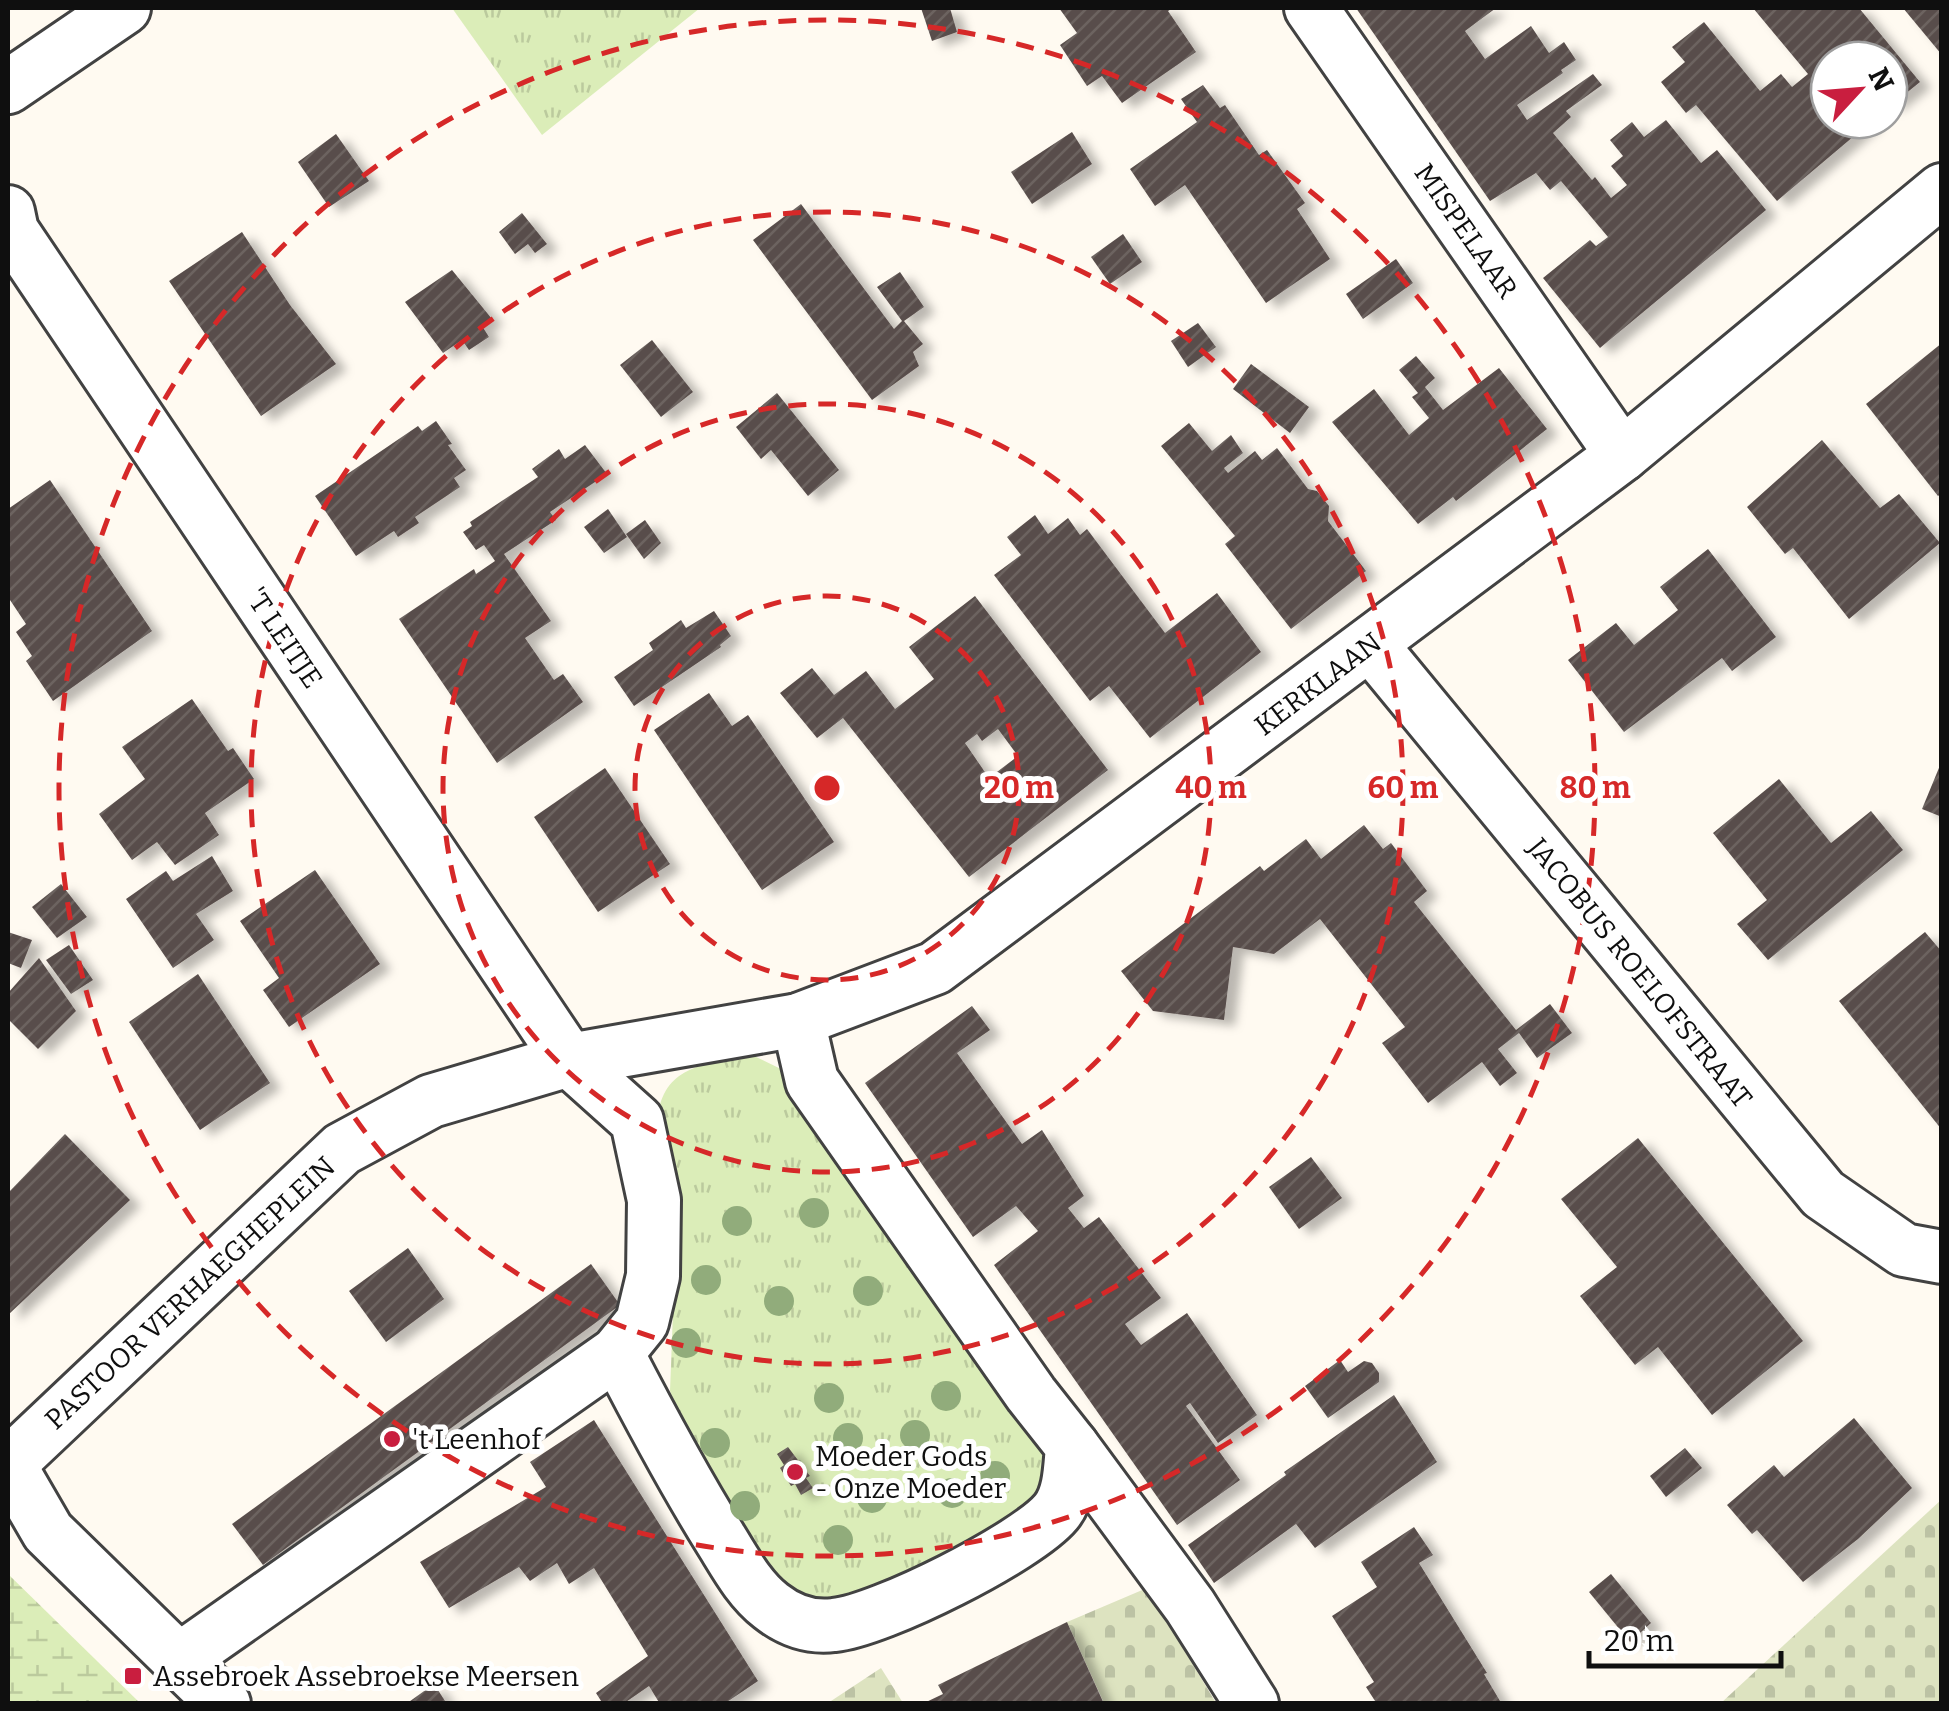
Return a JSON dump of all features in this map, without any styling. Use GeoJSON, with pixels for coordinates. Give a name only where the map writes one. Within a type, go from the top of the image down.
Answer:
{"type":"FeatureCollection","features":[{"type":"Feature","properties":{"kind":"street"},"geometry":{"type":"LineString","coordinates":[[8,87],[124,8]]}},
{"type":"Feature","properties":{"kind":"street","name":"MISPELAAR"},"geometry":{"type":"LineString","coordinates":[[1310,8],[1622,455]]}},
{"type":"Feature","properties":{"kind":"street","name":"KERKLAAN"},"geometry":{"type":"LineString","coordinates":[[569,1060],[798,1020],[934,968],[1622,455],[1942,190]]}},
{"type":"Feature","properties":{"kind":"street","name":"'T LEITJE"},"geometry":{"type":"LineString","coordinates":[[8,212],[12,231],[22,247],[569,1060]]}},
{"type":"Feature","properties":{"kind":"street","name":"JACOBUS ROELOFSTRAAT"},"geometry":{"type":"LineString","coordinates":[[1370,646],[1822,1194],[1904,1250],[1942,1257]]}},
{"type":"Feature","properties":{"kind":"street"},"geometry":{"type":"LineString","coordinates":[[798,1020],[812,1080],[1030,1394],[1190,1606],[1252,1704]]}},
{"type":"Feature","properties":{"kind":"street"},"geometry":{"type":"LineString","coordinates":[[179,1660],[617,1354],[642,1322],[653,1276],[654,1200],[637,1121],[569,1060]]}},
{"type":"Feature","properties":{"kind":"street","name":"PASTOOR VERHAEGHEPLEIN"},"geometry":{"type":"LineString","coordinates":[[8,1463],[342,1150],[431,1101],[569,1060]]}},
{"type":"Feature","properties":{"kind":"street"},"geometry":{"type":"LineString","coordinates":[[617,1354],[695,1498],[750,1586],[790,1620],[813,1626],[853,1622],[952,1580],[1032,1535],[1058,1510],[1069,1480],[1072,1446]]}},
{"type":"Feature","properties":{"kind":"street"},"geometry":{"type":"LineString","coordinates":[[8,1463],[48,1532],[224,1704]]}},
{"type":"Feature","properties":{"kind":"green space"},"geometry":{"type":"Polygon","coordinates":[[[452,8],[700,8],[542,135],[452,8]]]}},
{"type":"Feature","properties":{"kind":"green space"},"geometry":{"type":"Polygon","coordinates":[[[754,1056],[785,1071],[1041,1435],[1044,1452],[1039,1498],[943,1560],[815,1610],[745,1546],[688,1446],[670,1391],[676,1233],[660,1105],[674,1080],[685,1072],[710,1063],[754,1056]]]}},
{"type":"Feature","properties":{"kind":"green space"},"geometry":{"type":"Polygon","coordinates":[[[1941,1500],[1941,1703],[1721,1703],[1941,1500]]]}},
{"type":"Feature","properties":{"kind":"green space"},"geometry":{"type":"Polygon","coordinates":[[[8,1574],[140,1703],[8,1703],[8,1574]]]}},
{"type":"Feature","properties":{"kind":"green space"},"geometry":{"type":"Polygon","coordinates":[[[1147,1588],[1216,1703],[1104,1703],[1067,1622],[1147,1588]]]}},
{"type":"Feature","properties":{"kind":"green space"},"geometry":{"type":"Polygon","coordinates":[[[881,1668],[903,1703],[828,1703],[881,1668]]]}},
{"type":"Feature","properties":{"kind":"building"},"geometry":{"type":"Polygon","coordinates":[[[921,8],[950,8],[957,32],[932,41],[921,8]]]}},
{"type":"Feature","properties":{"kind":"building"},"geometry":{"type":"Polygon","coordinates":[[[1059,8],[1173,8],[1168,11],[1196,52],[1122,103],[1102,76],[1087,86],[1060,45],[1077,33],[1059,8]]]}},
{"type":"Feature","properties":{"kind":"building"},"geometry":{"type":"Polygon","coordinates":[[[1356,8],[1496,8],[1465,31],[1485,59],[1531,26],[1549,53],[1564,42],[1576,60],[1517,105],[1527,120],[1593,74],[1602,85],[1566,111],[1571,117],[1553,133],[1611,198],[1627,185],[1611,166],[1623,156],[1610,140],[1632,122],[1644,137],[1666,120],[1701,163],[1717,150],[1766,210],[1600,348],[1543,278],[1590,240],[1596,246],[1608,237],[1561,181],[1550,190],[1536,173],[1490,201],[1356,8]]]}},
{"type":"Feature","properties":{"kind":"building"},"geometry":{"type":"Polygon","coordinates":[[[1753,8],[1859,8],[1885,40],[1809,40],[1809,140],[1849,140],[1777,201],[1696,105],[1686,113],[1661,82],[1685,62],[1672,47],[1704,22],[1760,91],[1781,74],[1792,87],[1808,74],[1753,8]]]}},
{"type":"Feature","properties":{"kind":"building"},"geometry":{"type":"Polygon","coordinates":[[[1903,8],[1942,8],[1942,55],[1903,8]]]}},
{"type":"Feature","properties":{"kind":"building"},"geometry":{"type":"Polygon","coordinates":[[[1909,69],[1920,82],[1909,91],[1909,69]]]}},
{"type":"Feature","properties":{"kind":"building"},"geometry":{"type":"Polygon","coordinates":[[[1203,85],[1220,108],[1225,105],[1259,155],[1267,150],[1305,203],[1297,209],[1330,259],[1266,303],[1185,185],[1155,206],[1130,169],[1197,122],[1181,99],[1203,85]]]}},
{"type":"Feature","properties":{"kind":"building"},"geometry":{"type":"Polygon","coordinates":[[[1072,132],[1092,164],[1032,204],[1011,172],[1072,132]]]}},
{"type":"Feature","properties":{"kind":"building"},"geometry":{"type":"Polygon","coordinates":[[[336,134],[369,181],[329,207],[298,162],[336,134]]]}},
{"type":"Feature","properties":{"kind":"building"},"geometry":{"type":"Polygon","coordinates":[[[801,204],[894,329],[902,321],[877,287],[900,272],[924,307],[904,321],[923,344],[913,352],[919,366],[872,400],[753,240],[801,204]]]}},
{"type":"Feature","properties":{"kind":"building"},"geometry":{"type":"Polygon","coordinates":[[[522,213],[547,244],[535,253],[528,244],[515,254],[499,232],[522,213]]]}},
{"type":"Feature","properties":{"kind":"building"},"geometry":{"type":"Polygon","coordinates":[[[242,232],[290,305],[336,364],[261,416],[169,281],[242,232]]]}},
{"type":"Feature","properties":{"kind":"building"},"geometry":{"type":"Polygon","coordinates":[[[1123,234],[1142,262],[1110,284],[1091,257],[1123,234]]]}},
{"type":"Feature","properties":{"kind":"building"},"geometry":{"type":"Polygon","coordinates":[[[1396,259],[1413,283],[1363,319],[1346,294],[1396,259]]]}},
{"type":"Feature","properties":{"kind":"building"},"geometry":{"type":"Polygon","coordinates":[[[452,270],[492,319],[482,326],[489,337],[469,350],[462,340],[443,353],[405,302],[452,270]]]}},
{"type":"Feature","properties":{"kind":"building"},"geometry":{"type":"Polygon","coordinates":[[[1198,323],[1216,347],[1188,367],[1171,341],[1198,323]]]}},
{"type":"Feature","properties":{"kind":"building"},"geometry":{"type":"Polygon","coordinates":[[[652,340],[693,392],[661,417],[620,365],[652,340]]]}},
{"type":"Feature","properties":{"kind":"building"},"geometry":{"type":"Polygon","coordinates":[[[1942,343],[1942,493],[1938,496],[1866,404],[1942,343]]]}},
{"type":"Feature","properties":{"kind":"building"},"geometry":{"type":"Polygon","coordinates":[[[1416,356],[1435,378],[1425,387],[1443,410],[1499,368],[1547,429],[1456,501],[1453,497],[1418,524],[1332,422],[1374,389],[1409,435],[1429,418],[1412,397],[1418,393],[1399,370],[1416,356]]]}},
{"type":"Feature","properties":{"kind":"building"},"geometry":{"type":"Polygon","coordinates":[[[1251,364],[1309,407],[1290,433],[1233,389],[1251,364]]]}},
{"type":"Feature","properties":{"kind":"building"},"geometry":{"type":"Polygon","coordinates":[[[777,393],[839,470],[808,496],[771,450],[761,459],[736,427],[777,393]]]}},
{"type":"Feature","properties":{"kind":"building"},"geometry":{"type":"Polygon","coordinates":[[[436,421],[466,470],[454,478],[460,487],[415,517],[419,523],[398,537],[394,531],[356,556],[315,496],[418,426],[422,431],[436,421]]]}},
{"type":"Feature","properties":{"kind":"building"},"geometry":{"type":"Polygon","coordinates":[[[1189,423],[1212,451],[1231,435],[1243,453],[1224,468],[1228,473],[1255,451],[1262,460],[1277,448],[1308,489],[1317,491],[1329,506],[1328,521],[1366,571],[1291,629],[1225,544],[1235,536],[1161,446],[1189,423]]]}},
{"type":"Feature","properties":{"kind":"building"},"geometry":{"type":"Polygon","coordinates":[[[1822,440],[1880,508],[1899,494],[1940,543],[1849,619],[1793,548],[1785,554],[1747,507],[1822,440]]]}},
{"type":"Feature","properties":{"kind":"building"},"geometry":{"type":"Polygon","coordinates":[[[585,445],[607,474],[550,512],[556,520],[504,554],[551,621],[525,638],[554,680],[563,674],[583,702],[497,763],[399,619],[474,569],[476,574],[495,561],[484,545],[476,550],[463,532],[472,526],[470,522],[538,477],[532,469],[559,449],[565,459],[585,445]]]}},
{"type":"Feature","properties":{"kind":"building"},"geometry":{"type":"Polygon","coordinates":[[[50,480],[152,631],[53,701],[26,661],[32,656],[16,632],[26,624],[8,597],[8,509],[50,480]]]}},
{"type":"Feature","properties":{"kind":"building"},"geometry":{"type":"Polygon","coordinates":[[[608,509],[627,537],[604,553],[584,527],[608,509]]]}},
{"type":"Feature","properties":{"kind":"building"},"geometry":{"type":"Polygon","coordinates":[[[1035,515],[1048,534],[1068,518],[1080,535],[1087,529],[1165,633],[1217,593],[1261,652],[1150,738],[1109,686],[1090,701],[994,575],[1021,555],[1007,537],[1035,515]]]}},
{"type":"Feature","properties":{"kind":"building"},"geometry":{"type":"Polygon","coordinates":[[[645,520],[661,543],[644,559],[626,534],[645,520]]]}},
{"type":"Feature","properties":{"kind":"building"},"geometry":{"type":"Polygon","coordinates":[[[1708,549],[1776,637],[1732,671],[1722,658],[1624,732],[1568,660],[1616,623],[1634,645],[1678,610],[1660,587],[1708,549]]]}},
{"type":"Feature","properties":{"kind":"building"},"geometry":{"type":"Polygon","coordinates":[[[975,596],[1108,770],[969,877],[843,718],[817,738],[780,693],[812,668],[834,695],[866,671],[895,709],[934,679],[909,647],[975,596]],[[998,729],[982,741],[977,734],[965,743],[989,778],[1018,756],[998,729]]]}},
{"type":"Feature","properties":{"kind":"building"},"geometry":{"type":"Polygon","coordinates":[[[714,611],[731,636],[721,647],[634,706],[614,677],[653,650],[649,643],[681,620],[686,628],[714,611]]]}},
{"type":"Feature","properties":{"kind":"building"},"geometry":{"type":"Polygon","coordinates":[[[709,693],[732,726],[748,715],[834,842],[762,890],[654,730],[709,693]]]}},
{"type":"Feature","properties":{"kind":"building"},"geometry":{"type":"Polygon","coordinates":[[[192,699],[228,751],[233,748],[254,779],[205,813],[219,835],[175,865],[157,842],[132,860],[99,814],[145,779],[122,747],[192,699]]]}},
{"type":"Feature","properties":{"kind":"building"},"geometry":{"type":"Polygon","coordinates":[[[1942,763],[1942,817],[1922,809],[1942,763]]]}},
{"type":"Feature","properties":{"kind":"building"},"geometry":{"type":"Polygon","coordinates":[[[605,768],[670,864],[598,912],[534,817],[605,768]]]}},
{"type":"Feature","properties":{"kind":"building"},"geometry":{"type":"Polygon","coordinates":[[[1779,779],[1831,843],[1871,811],[1903,850],[1768,960],[1737,924],[1767,900],[1713,833],[1779,779]]]}},
{"type":"Feature","properties":{"kind":"building"},"geometry":{"type":"Polygon","coordinates":[[[1364,825],[1383,849],[1391,843],[1427,891],[1414,902],[1516,1030],[1550,1004],[1572,1033],[1537,1058],[1519,1033],[1498,1049],[1517,1073],[1500,1086],[1482,1062],[1428,1103],[1382,1043],[1405,1027],[1320,919],[1274,954],[1233,947],[1224,1020],[1153,1011],[1121,971],[1260,866],[1264,871],[1306,839],[1321,859],[1364,825]]]}},
{"type":"Feature","properties":{"kind":"building"},"geometry":{"type":"Polygon","coordinates":[[[212,856],[233,891],[196,914],[214,940],[173,968],[126,899],[166,871],[173,881],[212,856]]]}},
{"type":"Feature","properties":{"kind":"building"},"geometry":{"type":"Polygon","coordinates":[[[315,870],[380,964],[289,1027],[263,990],[279,978],[240,921],[315,870]]]}},
{"type":"Feature","properties":{"kind":"building"},"geometry":{"type":"Polygon","coordinates":[[[61,884],[87,917],[57,938],[32,907],[61,884]]]}},
{"type":"Feature","properties":{"kind":"building"},"geometry":{"type":"Polygon","coordinates":[[[8,932],[32,940],[21,968],[8,963],[8,932]]]}},
{"type":"Feature","properties":{"kind":"building"},"geometry":{"type":"Polygon","coordinates":[[[1925,932],[1942,952],[1942,1130],[1839,1001],[1925,932]]]}},
{"type":"Feature","properties":{"kind":"building"},"geometry":{"type":"Polygon","coordinates":[[[69,945],[93,980],[71,994],[46,960],[69,945]]]}},
{"type":"Feature","properties":{"kind":"building"},"geometry":{"type":"Polygon","coordinates":[[[39,958],[76,1011],[38,1049],[8,1019],[8,993],[39,958]]]}},
{"type":"Feature","properties":{"kind":"building"},"geometry":{"type":"Polygon","coordinates":[[[198,974],[270,1083],[200,1130],[129,1022],[198,974]]]}},
{"type":"Feature","properties":{"kind":"building"},"geometry":{"type":"Polygon","coordinates":[[[972,1006],[990,1030],[957,1053],[1022,1144],[1042,1130],[1084,1196],[1068,1208],[1084,1228],[1099,1217],[1161,1298],[1125,1324],[1141,1345],[1187,1313],[1257,1415],[1218,1443],[1190,1403],[1186,1406],[1240,1480],[1177,1525],[994,1265],[1038,1231],[1016,1206],[973,1237],[865,1083],[972,1006]]]}},
{"type":"Feature","properties":{"kind":"building"},"geometry":{"type":"Polygon","coordinates":[[[65,1134],[130,1200],[8,1315],[8,1193],[65,1134]]]}},
{"type":"Feature","properties":{"kind":"building"},"geometry":{"type":"Polygon","coordinates":[[[1638,1138],[1803,1341],[1712,1415],[1658,1347],[1635,1365],[1580,1296],[1617,1267],[1561,1199],[1638,1138]]]}},
{"type":"Feature","properties":{"kind":"building"},"geometry":{"type":"Polygon","coordinates":[[[1311,1157],[1342,1198],[1299,1229],[1269,1187],[1311,1157]]]}},
{"type":"Feature","properties":{"kind":"building"},"geometry":{"type":"Polygon","coordinates":[[[408,1248],[444,1299],[386,1342],[349,1291],[408,1248]]]}},
{"type":"Feature","properties":{"kind":"building","name":"'t Leenhof"},"geometry":{"type":"Polygon","coordinates":[[[591,1264],[620,1305],[263,1565],[232,1524],[591,1264]]]}},
{"type":"Feature","properties":{"kind":"building"},"geometry":{"type":"Polygon","coordinates":[[[1340,1360],[1348,1372],[1364,1361],[1372,1363],[1379,1373],[1379,1382],[1328,1418],[1305,1386],[1340,1360]]]}},
{"type":"Feature","properties":{"kind":"building"},"geometry":{"type":"Polygon","coordinates":[[[1394,1395],[1437,1462],[1315,1548],[1296,1524],[1214,1583],[1188,1545],[1394,1395]]]}},
{"type":"Feature","properties":{"kind":"building"},"geometry":{"type":"Polygon","coordinates":[[[1854,1418],[1912,1488],[1858,1539],[1803,1582],[1757,1530],[1752,1534],[1727,1505],[1774,1465],[1784,1477],[1854,1418]]]}},
{"type":"Feature","properties":{"kind":"building"},"geometry":{"type":"Polygon","coordinates":[[[594,1420],[758,1681],[724,1704],[660,1704],[649,1686],[623,1704],[603,1704],[596,1693],[648,1656],[594,1568],[569,1584],[557,1563],[530,1581],[519,1567],[449,1608],[420,1562],[546,1487],[530,1462],[594,1420]]]}},
{"type":"Feature","properties":{"kind":"building","name":"Moeder Gods - Onze Moeder"},"geometry":{"type":"Polygon","coordinates":[[[788,1447],[810,1476],[806,1478],[813,1488],[801,1495],[780,1468],[784,1465],[777,1454],[788,1447]]]}},
{"type":"Feature","properties":{"kind":"building"},"geometry":{"type":"Polygon","coordinates":[[[1685,1448],[1702,1468],[1666,1497],[1650,1476],[1685,1448]]]}},
{"type":"Feature","properties":{"kind":"building"},"geometry":{"type":"Polygon","coordinates":[[[1414,1527],[1433,1555],[1419,1563],[1487,1673],[1484,1674],[1500,1701],[1497,1704],[1377,1704],[1366,1687],[1374,1682],[1332,1616],[1377,1587],[1361,1562],[1414,1527]]]}},
{"type":"Feature","properties":{"kind":"building"},"geometry":{"type":"Polygon","coordinates":[[[1611,1574],[1651,1623],[1630,1642],[1589,1592],[1611,1574]]]}},
{"type":"Feature","properties":{"kind":"building"},"geometry":{"type":"Polygon","coordinates":[[[1067,1622],[1104,1704],[922,1704],[943,1694],[938,1685],[1067,1622]]]}},
{"type":"Feature","properties":{"kind":"building"},"geometry":{"type":"Polygon","coordinates":[[[434,1684],[447,1704],[406,1704],[434,1684]]]}},
{"type":"Feature","properties":{"kind":"place","name":"'t Leenhof"},"geometry":{"type":"Point","coordinates":[392,1439]}},
{"type":"Feature","properties":{"kind":"place","name":"Moeder Gods - Onze Moeder"},"geometry":{"type":"Point","coordinates":[795,1472]}},
{"type":"Feature","properties":{"kind":"place","name":"Assebroek Assebroekse Meersen"},"geometry":{"type":"Point","coordinates":[133,1676]}}]}
